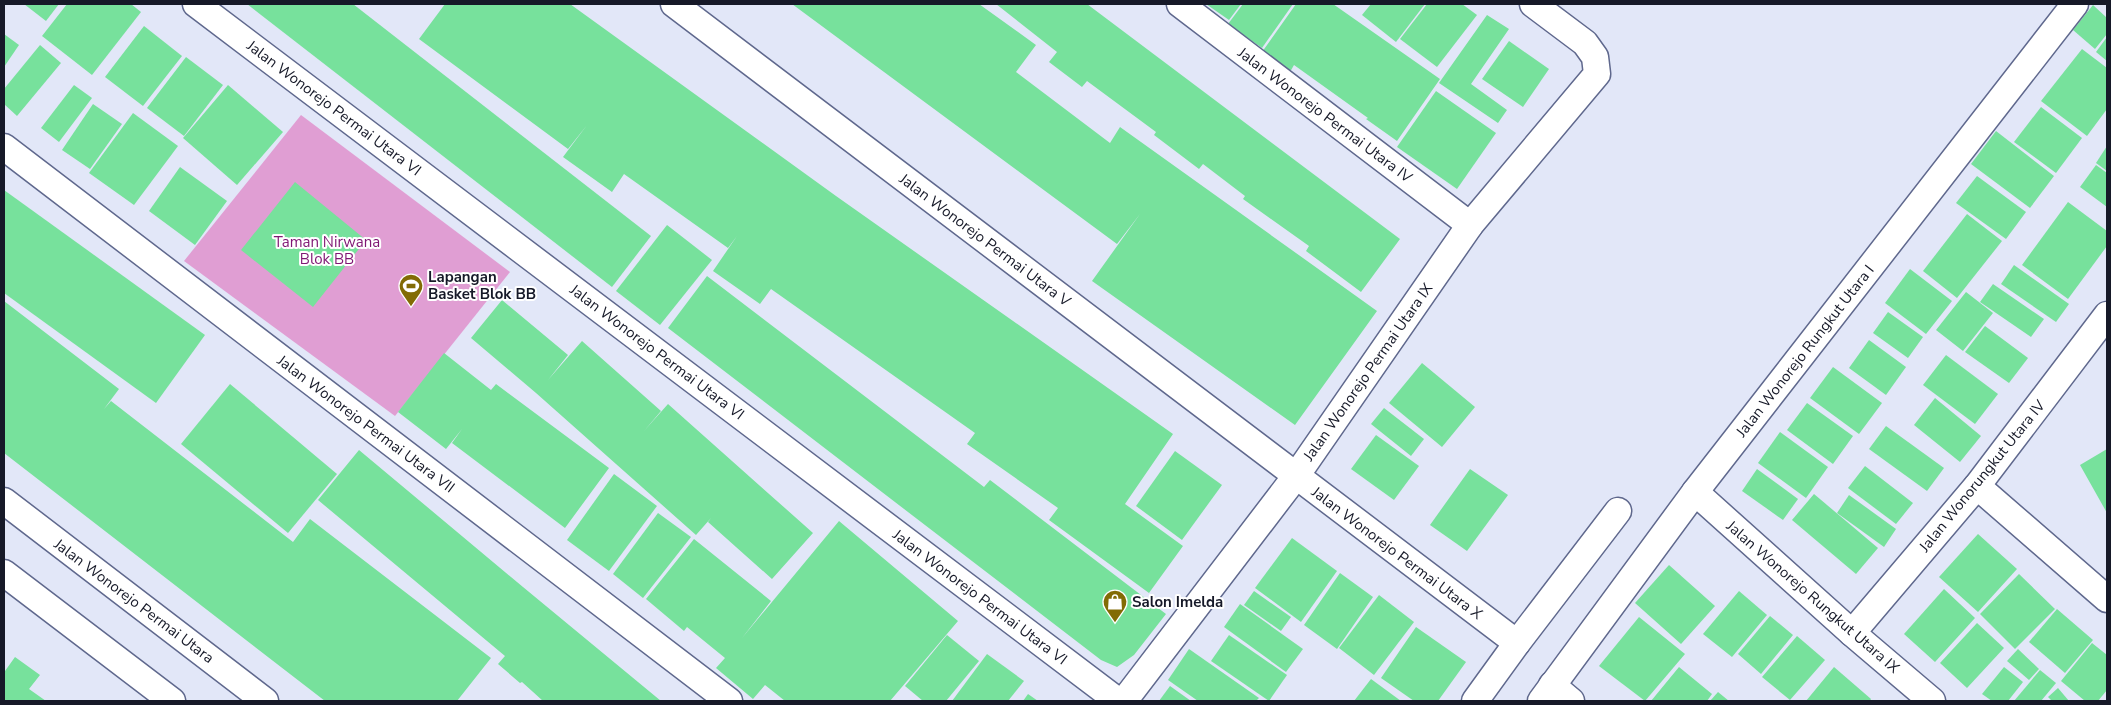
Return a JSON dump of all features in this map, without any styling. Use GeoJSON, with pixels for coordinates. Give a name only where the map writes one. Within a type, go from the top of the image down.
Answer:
{"type":"FeatureCollection","features":[{"type":"Feature","properties":{"kind":"street","name":"Jalan Wonorejo Permai Utara VI"},"geometry":{"type":"LineString","coordinates":[[196,4],[1118,701]]}},
{"type":"Feature","properties":{"kind":"street","name":"Jalan Wonorejo Permai Utara V"},"geometry":{"type":"LineString","coordinates":[[674,4],[1296,476]]}},
{"type":"Feature","properties":{"kind":"street","name":"Jalan Wonorejo Permai Utara IV"},"geometry":{"type":"LineString","coordinates":[[1180,4],[1470,226]]}},
{"type":"Feature","properties":{"kind":"street","name":"Jalan Wonorejo Permai Utara IX"},"geometry":{"type":"LineString","coordinates":[[1124,701],[1296,476],[1470,226],[1597,74],[1595,58],[1585,43],[1532,4]]}},
{"type":"Feature","properties":{"kind":"street","name":"Jalan Wonorejo Rungkut Utara I"},"geometry":{"type":"LineString","coordinates":[[1555,696],[1695,492],[2075,4]]}},
{"type":"Feature","properties":{"kind":"street","name":"Jalan Wonorejo Permai Utara VII"},"geometry":{"type":"LineString","coordinates":[[4,147],[729,701]]}},
{"type":"Feature","properties":{"kind":"street","name":"Jalan Wonorungkut Utara IV"},"geometry":{"type":"LineString","coordinates":[[1852,633],[1977,486],[2107,317]]}},
{"type":"Feature","properties":{"kind":"street","name":"Jalan Wonorejo Permai Utara X"},"geometry":{"type":"LineString","coordinates":[[1296,476],[1508,636]]}},
{"type":"Feature","properties":{"kind":"street"},"geometry":{"type":"LineString","coordinates":[[1977,486],[2107,599]]}},
{"type":"Feature","properties":{"kind":"street","name":"Jalan Wonorejo Rungkut Utara IX"},"geometry":{"type":"LineString","coordinates":[[1695,492],[1852,633],[1932,701]]}},
{"type":"Feature","properties":{"kind":"street","name":"Jalan Wonorejo Permai Utara"},"geometry":{"type":"LineString","coordinates":[[4,501],[265,701]]}},
{"type":"Feature","properties":{"kind":"street"},"geometry":{"type":"LineString","coordinates":[[1475,701],[1508,636],[1618,511]]}},
{"type":"Feature","properties":{"kind":"street"},"geometry":{"type":"LineString","coordinates":[[4,573],[172,701]]}},
{"type":"Feature","properties":{"kind":"green space","name":"Taman Nirwana Blok BB"},"geometry":{"type":"Polygon","coordinates":[[[301,115],[510,272],[395,416],[184,261],[301,115]]]}},
{"type":"Feature","properties":{"kind":"building"},"geometry":{"type":"Polygon","coordinates":[[[24,4],[59,4],[46,21],[24,4]]]}},
{"type":"Feature","properties":{"kind":"building"},"geometry":{"type":"Polygon","coordinates":[[[67,4],[131,4],[141,12],[92,75],[42,36],[67,4]]]}},
{"type":"Feature","properties":{"kind":"building"},"geometry":{"type":"Polygon","coordinates":[[[247,4],[353,4],[651,236],[612,287],[247,4]]]}},
{"type":"Feature","properties":{"kind":"building"},"geometry":{"type":"Polygon","coordinates":[[[445,4],[570,4],[836,196],[1173,434],[1125,504],[1183,546],[1149,593],[1049,520],[1058,508],[967,444],[975,433],[771,289],[760,304],[713,271],[737,236],[728,248],[624,174],[612,192],[563,157],[587,125],[568,149],[419,39],[445,4]]]}},
{"type":"Feature","properties":{"kind":"building"},"geometry":{"type":"Polygon","coordinates":[[[792,4],[979,4],[1036,45],[1016,72],[1110,143],[1120,127],[1377,311],[1295,425],[1092,281],[1140,214],[1117,244],[792,4]]]}},
{"type":"Feature","properties":{"kind":"building"},"geometry":{"type":"Polygon","coordinates":[[[996,4],[1087,4],[1400,239],[1361,292],[1306,251],[1309,246],[1243,199],[1245,196],[1203,164],[1199,169],[1154,135],[1156,132],[1087,81],[1082,87],[1049,62],[1057,52],[996,4]]]}},
{"type":"Feature","properties":{"kind":"building"},"geometry":{"type":"Polygon","coordinates":[[[1206,4],[1241,4],[1229,20],[1206,4]]]}},
{"type":"Feature","properties":{"kind":"building"},"geometry":{"type":"Polygon","coordinates":[[[1243,4],[1293,4],[1262,48],[1228,24],[1243,4]]]}},
{"type":"Feature","properties":{"kind":"building"},"geometry":{"type":"Polygon","coordinates":[[[1296,4],[1333,4],[1440,79],[1397,141],[1294,65],[1290,72],[1262,52],[1296,4]]]}},
{"type":"Feature","properties":{"kind":"building"},"geometry":{"type":"Polygon","coordinates":[[[1371,4],[1425,4],[1396,42],[1362,15],[1371,4]]]}},
{"type":"Feature","properties":{"kind":"building"},"geometry":{"type":"Polygon","coordinates":[[[1427,4],[1462,4],[1477,15],[1437,67],[1400,39],[1427,4]]]}},
{"type":"Feature","properties":{"kind":"building"},"geometry":{"type":"Polygon","coordinates":[[[2093,5],[2107,18],[2107,34],[2095,49],[2073,30],[2093,5]]]}},
{"type":"Feature","properties":{"kind":"building"},"geometry":{"type":"Polygon","coordinates":[[[1487,15],[1509,29],[1471,84],[1507,110],[1498,123],[1439,83],[1487,15]]]}},
{"type":"Feature","properties":{"kind":"building"},"geometry":{"type":"Polygon","coordinates":[[[144,26],[182,56],[143,106],[105,77],[144,26]]]}},
{"type":"Feature","properties":{"kind":"building"},"geometry":{"type":"Polygon","coordinates":[[[4,34],[19,45],[4,67],[4,34]]]}},
{"type":"Feature","properties":{"kind":"building"},"geometry":{"type":"Polygon","coordinates":[[[2107,37],[2107,61],[2096,52],[2107,37]]]}},
{"type":"Feature","properties":{"kind":"building"},"geometry":{"type":"Polygon","coordinates":[[[1509,41],[1549,69],[1523,107],[1482,79],[1509,41]]]}},
{"type":"Feature","properties":{"kind":"building"},"geometry":{"type":"Polygon","coordinates":[[[40,45],[61,63],[17,116],[4,104],[4,89],[40,45]]]}},
{"type":"Feature","properties":{"kind":"building"},"geometry":{"type":"Polygon","coordinates":[[[2082,49],[2107,68],[2107,109],[2087,136],[2041,101],[2082,49]]]}},
{"type":"Feature","properties":{"kind":"building"},"geometry":{"type":"Polygon","coordinates":[[[186,57],[223,85],[184,136],[147,108],[186,57]]]}},
{"type":"Feature","properties":{"kind":"building"},"geometry":{"type":"Polygon","coordinates":[[[74,85],[92,98],[59,142],[41,128],[74,85]]]}},
{"type":"Feature","properties":{"kind":"building"},"geometry":{"type":"Polygon","coordinates":[[[228,85],[283,132],[237,185],[183,138],[228,85]]]}},
{"type":"Feature","properties":{"kind":"building"},"geometry":{"type":"Polygon","coordinates":[[[1436,91],[1496,133],[1457,189],[1397,147],[1436,91]]]}},
{"type":"Feature","properties":{"kind":"building"},"geometry":{"type":"Polygon","coordinates":[[[93,104],[122,124],[90,169],[62,150],[93,104]]]}},
{"type":"Feature","properties":{"kind":"building"},"geometry":{"type":"Polygon","coordinates":[[[2041,107],[2082,138],[2056,173],[2014,142],[2041,107]]]}},
{"type":"Feature","properties":{"kind":"building"},"geometry":{"type":"Polygon","coordinates":[[[133,113],[178,146],[134,205],[89,173],[133,113]]]}},
{"type":"Feature","properties":{"kind":"building"},"geometry":{"type":"Polygon","coordinates":[[[1996,131],[2054,176],[2030,208],[1971,164],[1996,131]]]}},
{"type":"Feature","properties":{"kind":"building"},"geometry":{"type":"Polygon","coordinates":[[[2107,146],[2107,171],[2096,163],[2107,146]]]}},
{"type":"Feature","properties":{"kind":"building"},"geometry":{"type":"Polygon","coordinates":[[[2096,165],[2107,173],[2107,207],[2080,187],[2096,165]]]}},
{"type":"Feature","properties":{"kind":"building"},"geometry":{"type":"Polygon","coordinates":[[[180,167],[227,201],[195,245],[149,211],[180,167]]]}},
{"type":"Feature","properties":{"kind":"building"},"geometry":{"type":"Polygon","coordinates":[[[1977,176],[2026,212],[2006,239],[1956,203],[1977,176]]]}},
{"type":"Feature","properties":{"kind":"building"},"geometry":{"type":"Polygon","coordinates":[[[295,182],[366,240],[313,307],[241,250],[295,182]]]}},
{"type":"Feature","properties":{"kind":"building"},"geometry":{"type":"Polygon","coordinates":[[[4,190],[205,335],[156,403],[4,293],[4,190]]]}},
{"type":"Feature","properties":{"kind":"building"},"geometry":{"type":"Polygon","coordinates":[[[2068,202],[2107,231],[2107,246],[2068,299],[2022,265],[2068,202]]]}},
{"type":"Feature","properties":{"kind":"building"},"geometry":{"type":"Polygon","coordinates":[[[1967,214],[2002,241],[1957,298],[1923,271],[1967,214]]]}},
{"type":"Feature","properties":{"kind":"building"},"geometry":{"type":"Polygon","coordinates":[[[667,225],[712,260],[660,325],[616,291],[667,225]]]}},
{"type":"Feature","properties":{"kind":"building"},"geometry":{"type":"Polygon","coordinates":[[[2014,265],[2069,304],[2056,322],[2001,284],[2014,265]]]}},
{"type":"Feature","properties":{"kind":"building"},"geometry":{"type":"Polygon","coordinates":[[[1910,269],[1952,301],[1926,334],[1885,303],[1910,269]]]}},
{"type":"Feature","properties":{"kind":"building"},"geometry":{"type":"Polygon","coordinates":[[[707,276],[984,487],[990,480],[1166,614],[1134,655],[1117,667],[1101,660],[668,328],[707,276]]]}},
{"type":"Feature","properties":{"kind":"building"},"geometry":{"type":"Polygon","coordinates":[[[1993,284],[2044,319],[2031,337],[1980,302],[1993,284]]]}},
{"type":"Feature","properties":{"kind":"building"},"geometry":{"type":"Polygon","coordinates":[[[1966,292],[1993,313],[1963,351],[1936,330],[1966,292]]]}},
{"type":"Feature","properties":{"kind":"building"},"geometry":{"type":"Polygon","coordinates":[[[502,300],[568,355],[548,380],[582,341],[661,411],[644,431],[668,404],[813,533],[772,579],[708,522],[711,518],[696,535],[471,338],[502,300]]]}},
{"type":"Feature","properties":{"kind":"building"},"geometry":{"type":"Polygon","coordinates":[[[4,301],[119,389],[104,409],[111,401],[293,542],[310,519],[491,658],[457,701],[325,701],[4,453],[4,301]]]}},
{"type":"Feature","properties":{"kind":"building"},"geometry":{"type":"Polygon","coordinates":[[[1888,312],[1923,337],[1908,358],[1873,333],[1888,312]]]}},
{"type":"Feature","properties":{"kind":"building"},"geometry":{"type":"Polygon","coordinates":[[[1985,326],[2028,358],[2009,383],[1965,352],[1985,326]]]}},
{"type":"Feature","properties":{"kind":"building"},"geometry":{"type":"Polygon","coordinates":[[[1869,340],[1906,367],[1886,395],[1849,368],[1869,340]]]}},
{"type":"Feature","properties":{"kind":"building"},"geometry":{"type":"Polygon","coordinates":[[[444,353],[491,390],[496,384],[609,468],[565,528],[452,443],[462,429],[446,449],[398,412],[444,353]]]}},
{"type":"Feature","properties":{"kind":"building"},"geometry":{"type":"Polygon","coordinates":[[[1946,355],[1998,394],[1975,424],[1923,385],[1946,355]]]}},
{"type":"Feature","properties":{"kind":"building"},"geometry":{"type":"Polygon","coordinates":[[[1422,363],[1475,407],[1442,447],[1389,403],[1422,363]]]}},
{"type":"Feature","properties":{"kind":"building"},"geometry":{"type":"Polygon","coordinates":[[[1833,367],[1882,403],[1859,434],[1810,398],[1833,367]]]}},
{"type":"Feature","properties":{"kind":"building"},"geometry":{"type":"Polygon","coordinates":[[[230,384],[337,474],[288,533],[181,444],[230,384]]]}},
{"type":"Feature","properties":{"kind":"building"},"geometry":{"type":"Polygon","coordinates":[[[1935,398],[1981,436],[1960,462],[1914,425],[1935,398]]]}},
{"type":"Feature","properties":{"kind":"building"},"geometry":{"type":"Polygon","coordinates":[[[1807,403],[1853,436],[1833,464],[1787,430],[1807,403]]]}},
{"type":"Feature","properties":{"kind":"building"},"geometry":{"type":"Polygon","coordinates":[[[1384,408],[1424,439],[1411,456],[1371,424],[1384,408]]]}},
{"type":"Feature","properties":{"kind":"building"},"geometry":{"type":"Polygon","coordinates":[[[1886,426],[1944,468],[1927,491],[1869,449],[1886,426]]]}},
{"type":"Feature","properties":{"kind":"building"},"geometry":{"type":"Polygon","coordinates":[[[1780,432],[1828,467],[1806,498],[1758,463],[1780,432]]]}},
{"type":"Feature","properties":{"kind":"building"},"geometry":{"type":"Polygon","coordinates":[[[1376,435],[1419,466],[1394,500],[1351,469],[1376,435]]]}},
{"type":"Feature","properties":{"kind":"building"},"geometry":{"type":"Polygon","coordinates":[[[2107,449],[2107,513],[2080,465],[2107,449]]]}},
{"type":"Feature","properties":{"kind":"building"},"geometry":{"type":"Polygon","coordinates":[[[359,450],[661,701],[543,701],[522,682],[520,683],[498,664],[505,656],[318,500],[359,450]]]}},
{"type":"Feature","properties":{"kind":"building"},"geometry":{"type":"Polygon","coordinates":[[[1175,451],[1222,485],[1182,540],[1136,506],[1175,451]]]}},
{"type":"Feature","properties":{"kind":"building"},"geometry":{"type":"Polygon","coordinates":[[[1865,466],[1913,503],[1896,524],[1848,488],[1865,466]]]}},
{"type":"Feature","properties":{"kind":"building"},"geometry":{"type":"Polygon","coordinates":[[[1470,469],[1508,495],[1467,551],[1430,525],[1470,469]]]}},
{"type":"Feature","properties":{"kind":"building"},"geometry":{"type":"Polygon","coordinates":[[[1757,469],[1798,499],[1783,520],[1742,491],[1757,469]]]}},
{"type":"Feature","properties":{"kind":"building"},"geometry":{"type":"Polygon","coordinates":[[[614,474],[657,506],[609,571],[567,540],[614,474]]]}},
{"type":"Feature","properties":{"kind":"building"},"geometry":{"type":"Polygon","coordinates":[[[1814,494],[1878,548],[1856,574],[1792,520],[1814,494]]]}},
{"type":"Feature","properties":{"kind":"building"},"geometry":{"type":"Polygon","coordinates":[[[1849,495],[1896,529],[1884,547],[1837,513],[1849,495]]]}},
{"type":"Feature","properties":{"kind":"building"},"geometry":{"type":"Polygon","coordinates":[[[658,513],[691,537],[643,598],[613,574],[658,513]]]}},
{"type":"Feature","properties":{"kind":"building"},"geometry":{"type":"Polygon","coordinates":[[[839,521],[958,621],[890,701],[785,701],[765,685],[753,699],[716,668],[725,658],[687,627],[684,631],[646,599],[694,539],[771,601],[742,638],[839,521]]]}},
{"type":"Feature","properties":{"kind":"building"},"geometry":{"type":"Polygon","coordinates":[[[1978,534],[2017,569],[1978,612],[1939,577],[1978,534]]]}},
{"type":"Feature","properties":{"kind":"building"},"geometry":{"type":"Polygon","coordinates":[[[1292,538],[1337,571],[1301,622],[1255,588],[1292,538]]]}},
{"type":"Feature","properties":{"kind":"building"},"geometry":{"type":"Polygon","coordinates":[[[1669,565],[1715,606],[1681,644],[1635,603],[1669,565]]]}},
{"type":"Feature","properties":{"kind":"building"},"geometry":{"type":"Polygon","coordinates":[[[1340,573],[1373,597],[1337,649],[1304,625],[1340,573]]]}},
{"type":"Feature","properties":{"kind":"building"},"geometry":{"type":"Polygon","coordinates":[[[2019,574],[2055,609],[2015,649],[1980,614],[2019,574]]]}},
{"type":"Feature","properties":{"kind":"building"},"geometry":{"type":"Polygon","coordinates":[[[1944,589],[1975,618],[1935,662],[1904,634],[1944,589]]]}},
{"type":"Feature","properties":{"kind":"building"},"geometry":{"type":"Polygon","coordinates":[[[1254,591],[1291,617],[1281,631],[1244,605],[1254,591]]]}},
{"type":"Feature","properties":{"kind":"building"},"geometry":{"type":"Polygon","coordinates":[[[1739,591],[1767,615],[1732,657],[1703,634],[1739,591]]]}},
{"type":"Feature","properties":{"kind":"building"},"geometry":{"type":"Polygon","coordinates":[[[1379,595],[1414,622],[1374,675],[1339,648],[1379,595]]]}},
{"type":"Feature","properties":{"kind":"building"},"geometry":{"type":"Polygon","coordinates":[[[1240,604],[1303,649],[1286,672],[1224,627],[1240,604]]]}},
{"type":"Feature","properties":{"kind":"building"},"geometry":{"type":"Polygon","coordinates":[[[2057,609],[2093,640],[2065,673],[2029,642],[2057,609]]]}},
{"type":"Feature","properties":{"kind":"building"},"geometry":{"type":"Polygon","coordinates":[[[1770,616],[1793,635],[1761,674],[1738,654],[1770,616]]]}},
{"type":"Feature","properties":{"kind":"building"},"geometry":{"type":"Polygon","coordinates":[[[1639,617],[1685,654],[1645,701],[1599,666],[1639,617]]]}},
{"type":"Feature","properties":{"kind":"building"},"geometry":{"type":"Polygon","coordinates":[[[1977,623],[2004,648],[1967,688],[1940,663],[1977,623]]]}},
{"type":"Feature","properties":{"kind":"building"},"geometry":{"type":"Polygon","coordinates":[[[1416,627],[1466,662],[1438,701],[1414,701],[1381,678],[1416,627]]]}},
{"type":"Feature","properties":{"kind":"building"},"geometry":{"type":"Polygon","coordinates":[[[947,635],[979,661],[946,701],[923,701],[905,686],[947,635]]]}},
{"type":"Feature","properties":{"kind":"building"},"geometry":{"type":"Polygon","coordinates":[[[1229,635],[1287,675],[1269,701],[1211,661],[1229,635]]]}},
{"type":"Feature","properties":{"kind":"building"},"geometry":{"type":"Polygon","coordinates":[[[1797,636],[1825,660],[1790,700],[1762,677],[1797,636]]]}},
{"type":"Feature","properties":{"kind":"building"},"geometry":{"type":"Polygon","coordinates":[[[2092,643],[2107,655],[2107,690],[2098,701],[2085,701],[2061,681],[2092,643]]]}},
{"type":"Feature","properties":{"kind":"building"},"geometry":{"type":"Polygon","coordinates":[[[1189,649],[1259,698],[1256,701],[1198,701],[1168,680],[1189,649]]]}},
{"type":"Feature","properties":{"kind":"building"},"geometry":{"type":"Polygon","coordinates":[[[2018,649],[2039,669],[2029,680],[2007,661],[2018,649]]]}},
{"type":"Feature","properties":{"kind":"building"},"geometry":{"type":"Polygon","coordinates":[[[987,654],[1024,681],[1008,701],[952,701],[987,654]]]}},
{"type":"Feature","properties":{"kind":"building"},"geometry":{"type":"Polygon","coordinates":[[[15,657],[40,675],[29,689],[46,701],[4,701],[4,670],[15,657]]]}},
{"type":"Feature","properties":{"kind":"building"},"geometry":{"type":"Polygon","coordinates":[[[1679,667],[1712,694],[1707,701],[1651,701],[1679,667]]]}},
{"type":"Feature","properties":{"kind":"building"},"geometry":{"type":"Polygon","coordinates":[[[1834,667],[1871,699],[1870,701],[1806,701],[1834,667]]]}},
{"type":"Feature","properties":{"kind":"building"},"geometry":{"type":"Polygon","coordinates":[[[2004,667],[2023,682],[2008,701],[1992,701],[1982,694],[2004,667]]]}},
{"type":"Feature","properties":{"kind":"building"},"geometry":{"type":"Polygon","coordinates":[[[2040,670],[2056,683],[2041,701],[2014,701],[2040,670]]]}},
{"type":"Feature","properties":{"kind":"building"},"geometry":{"type":"Polygon","coordinates":[[[1371,679],[1401,701],[1354,701],[1371,679]]]}},
{"type":"Feature","properties":{"kind":"building"},"geometry":{"type":"Polygon","coordinates":[[[1170,686],[1191,701],[1159,701],[1170,686]]]}},
{"type":"Feature","properties":{"kind":"building"},"geometry":{"type":"Polygon","coordinates":[[[2058,688],[2069,701],[2052,701],[2048,697],[2058,688]]]}},
{"type":"Feature","properties":{"kind":"building"},"geometry":{"type":"Polygon","coordinates":[[[1718,692],[1729,701],[1710,701],[1718,692]]]}},
{"type":"Feature","properties":{"kind":"building"},"geometry":{"type":"Polygon","coordinates":[[[1028,694],[1038,701],[1023,701],[1028,694]]]}},
{"type":"Feature","properties":{"kind":"place","name":"Lapangan Basket Blok BB"},"geometry":{"type":"Point","coordinates":[411,307]}},
{"type":"Feature","properties":{"kind":"place","name":"Salon Imelda"},"geometry":{"type":"Point","coordinates":[1115,623]}}]}
